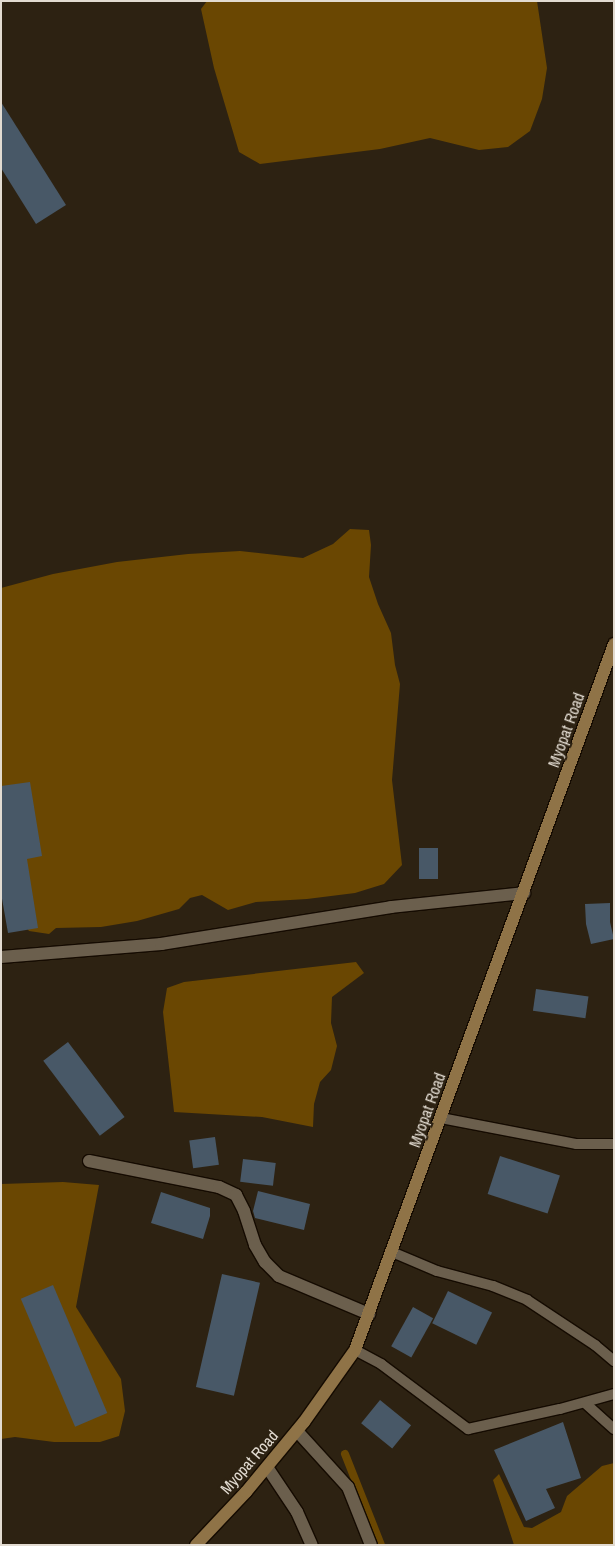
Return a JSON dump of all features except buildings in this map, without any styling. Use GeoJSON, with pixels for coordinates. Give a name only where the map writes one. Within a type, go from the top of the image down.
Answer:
{"type":"FeatureCollection","features":[{"type":"Feature","properties":{"kind":"main road","name":"Myopat Road"},"geometry":{"type":"LineString","coordinates":[[196,1545],[267,1467],[296,1431],[355,1350],[614,644]]}},
{"type":"Feature","properties":{"kind":"street"},"geometry":{"type":"LineString","coordinates":[[1,957],[161,944],[390,906],[524,893]]}},
{"type":"Feature","properties":{"kind":"street"},"geometry":{"type":"LineString","coordinates":[[89,1161],[219,1186],[236,1196],[244,1211],[255,1245],[265,1262],[279,1276],[368,1314]]}},
{"type":"Feature","properties":{"kind":"street"},"geometry":{"type":"LineString","coordinates":[[296,1431],[348,1487],[371,1545]]}},
{"type":"Feature","properties":{"kind":"street"},"geometry":{"type":"LineString","coordinates":[[267,1467],[297,1512],[312,1545]]}},
{"type":"Feature","properties":{"kind":"lane"},"geometry":{"type":"LineString","coordinates":[[441,1118],[576,1144],[614,1144]]}},
{"type":"Feature","properties":{"kind":"lane"},"geometry":{"type":"LineString","coordinates":[[392,1252],[437,1271],[493,1286],[527,1300],[595,1345],[614,1361]]}},
{"type":"Feature","properties":{"kind":"lane"},"geometry":{"type":"LineString","coordinates":[[355,1350],[381,1364],[468,1429],[585,1403],[614,1394]]}},
{"type":"Feature","properties":{"kind":"lane"},"geometry":{"type":"LineString","coordinates":[[585,1403],[614,1429]]}},
{"type":"Feature","properties":{"kind":"shaded area"},"geometry":{"type":"Polygon","coordinates":[[[207,1],[537,1],[547,68],[542,99],[530,131],[508,147],[479,150],[430,138],[380,149],[260,164],[239,152],[214,68],[201,9],[207,1]]]}},
{"type":"Feature","properties":{"kind":"shaded area"},"geometry":{"type":"Polygon","coordinates":[[[350,529],[369,530],[371,545],[369,577],[391,633],[395,665],[400,684],[392,780],[402,865],[384,884],[355,893],[307,899],[256,902],[228,910],[202,895],[190,898],[179,909],[137,921],[101,927],[56,928],[49,934],[29,931],[20,919],[1,849],[1,588],[53,574],[117,562],[188,554],[240,551],[303,558],[333,544],[350,529]]]}},
{"type":"Feature","properties":{"kind":"shaded area"},"geometry":{"type":"Polygon","coordinates":[[[356,962],[364,973],[332,997],[331,1023],[337,1046],[331,1070],[320,1082],[314,1104],[313,1127],[262,1117],[174,1112],[163,1012],[167,988],[184,982],[356,962]]]}},
{"type":"Feature","properties":{"kind":"shaded area"},"geometry":{"type":"Polygon","coordinates":[[[63,1182],[99,1185],[76,1307],[121,1379],[125,1411],[119,1436],[100,1442],[54,1442],[15,1437],[1,1439],[1,1184],[63,1182]]]}},
{"type":"Feature","properties":{"kind":"shaded area"},"geometry":{"type":"Polygon","coordinates":[[[614,1463],[614,1545],[514,1545],[493,1480],[499,1474],[524,1527],[532,1528],[561,1512],[567,1496],[602,1466],[614,1463]]]}},
{"type":"Feature","properties":{"kind":"waterway"},"geometry":{"type":"LineString","coordinates":[[345,1454],[381,1545]]}}]}
